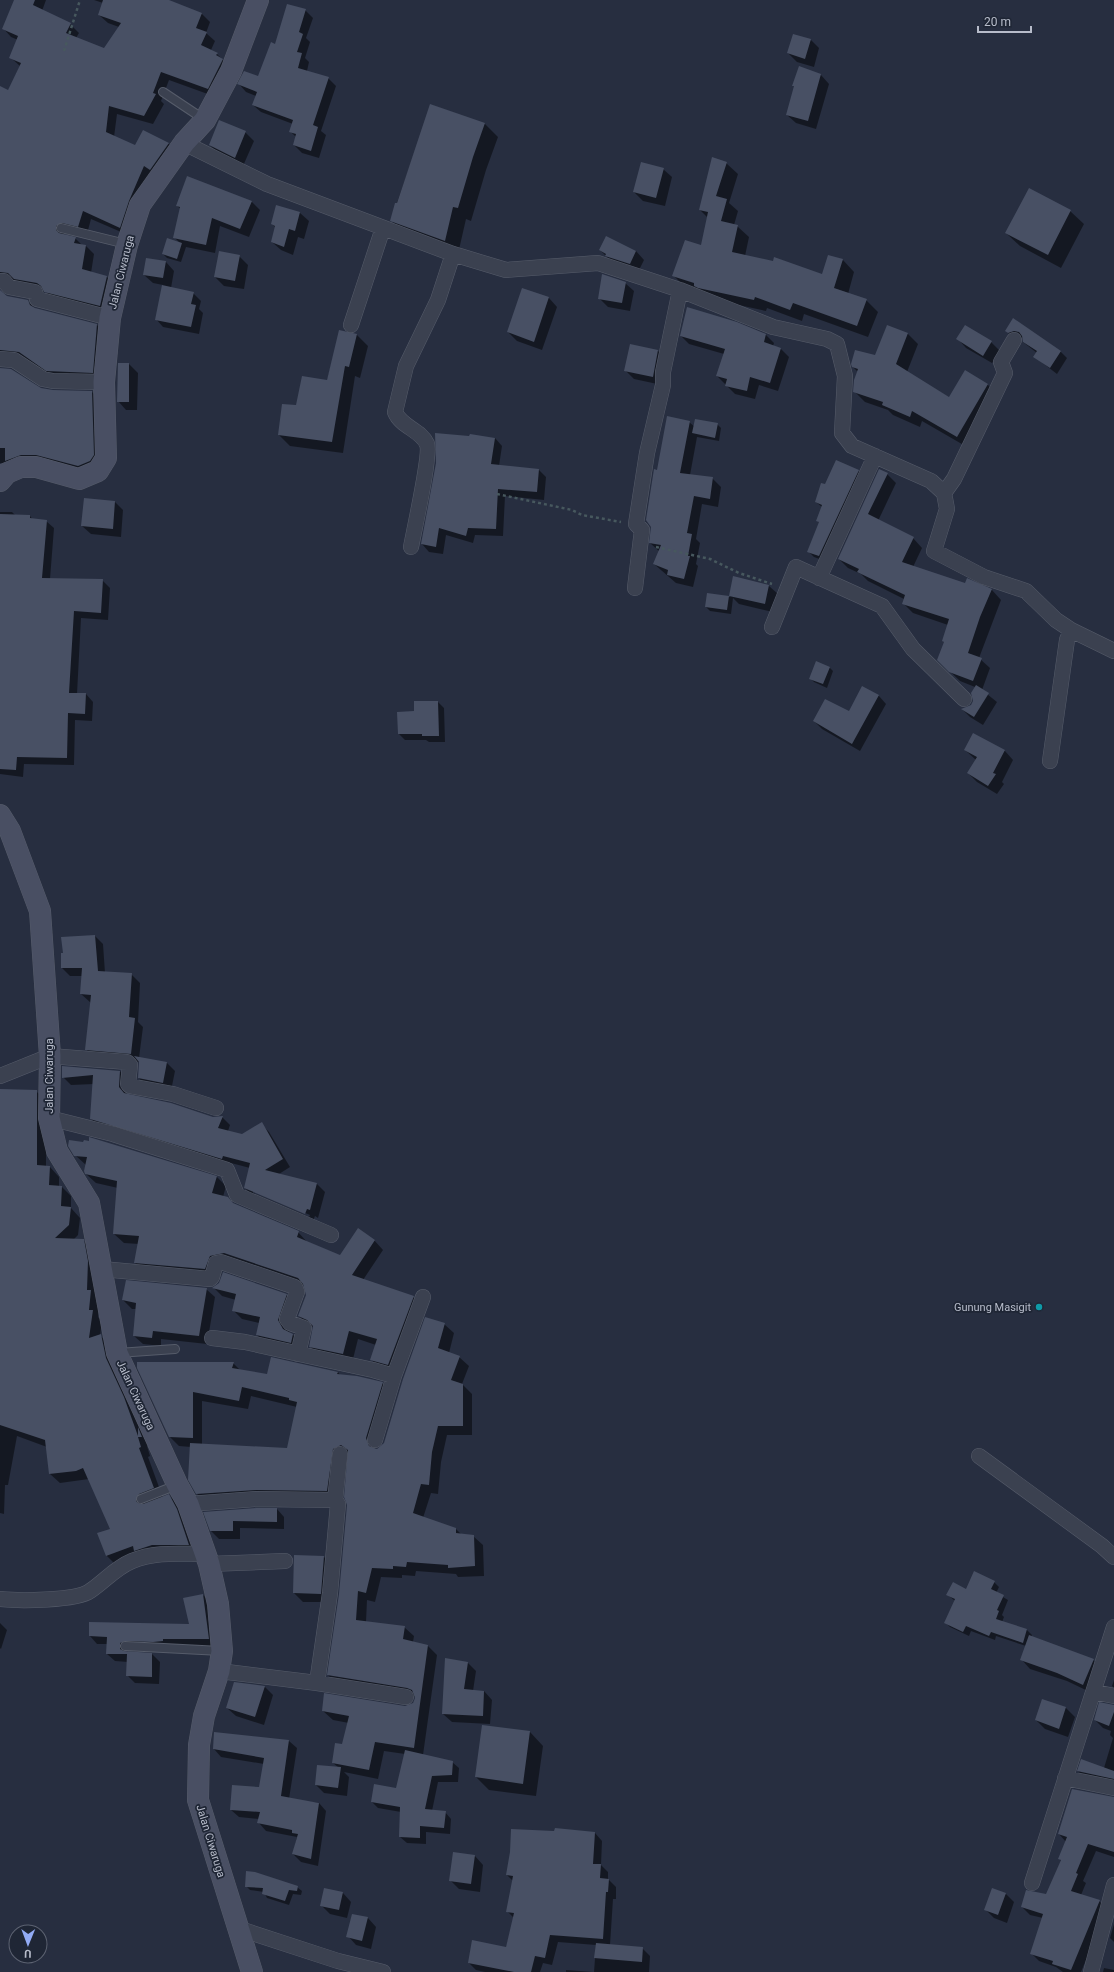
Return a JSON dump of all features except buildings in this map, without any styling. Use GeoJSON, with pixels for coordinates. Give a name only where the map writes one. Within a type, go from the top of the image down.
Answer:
{"type":"FeatureCollection","features":[{"type":"Feature","properties":{"kind":"street","name":"Jalan Ciwaruga"},"geometry":{"type":"LineString","coordinates":[[0,481],[7,473],[21,466],[36,467],[79,479],[98,471],[106,458],[104,382],[110,318],[127,245],[140,205],[184,143],[205,120],[231,71],[258,0]]}},
{"type":"Feature","properties":{"kind":"street"},"geometry":{"type":"LineString","coordinates":[[184,143],[267,184],[453,254],[506,270],[598,263],[680,290],[773,327],[827,339],[837,344],[845,376],[842,432],[852,446],[930,481],[944,493],[947,509],[934,551],[984,577],[1026,590],[1056,620],[1071,630],[1114,651]]}},
{"type":"Feature","properties":{"kind":"street"},"geometry":{"type":"LineString","coordinates":[[351,325],[383,228]]}},
{"type":"Feature","properties":{"kind":"street"},"geometry":{"type":"LineString","coordinates":[[411,547],[426,465],[428,445],[397,418],[396,412],[406,366],[438,300],[453,254]]}},
{"type":"Feature","properties":{"kind":"street"},"geometry":{"type":"LineString","coordinates":[[0,281],[4,281],[9,287],[35,292],[37,299],[110,318]]}},
{"type":"Feature","properties":{"kind":"street"},"geometry":{"type":"LineString","coordinates":[[635,588],[642,530],[636,524],[647,453],[663,385],[663,372],[680,290]]}},
{"type":"Feature","properties":{"kind":"street"},"geometry":{"type":"LineString","coordinates":[[944,493],[954,479],[1005,372],[1001,362],[1014,340]]}},
{"type":"Feature","properties":{"kind":"street"},"geometry":{"type":"LineString","coordinates":[[0,359],[14,360],[43,379],[53,381],[104,382]]}},
{"type":"Feature","properties":{"kind":"street"},"geometry":{"type":"LineString","coordinates":[[819,578],[875,456]]}},
{"type":"Feature","properties":{"kind":"street"},"geometry":{"type":"LineString","coordinates":[[772,627],[796,567],[882,606],[913,649],[964,699]]}},
{"type":"Feature","properties":{"kind":"street"},"geometry":{"type":"LineString","coordinates":[[1050,761],[1067,640],[1071,630]]}},
{"type":"Feature","properties":{"kind":"street","name":"Jalan Ciwaruga"},"geometry":{"type":"LineString","coordinates":[[0,815],[10,831],[40,911],[50,1056],[49,1118],[57,1152],[89,1203],[117,1353],[177,1484],[188,1504],[207,1559],[218,1604],[221,1661],[204,1716],[199,1745],[198,1800],[252,1972]]}},
{"type":"Feature","properties":{"kind":"street"},"geometry":{"type":"LineString","coordinates":[[0,1076],[50,1056],[127,1062],[130,1065],[128,1084],[130,1086],[173,1094],[216,1108]]}},
{"type":"Feature","properties":{"kind":"street"},"geometry":{"type":"LineString","coordinates":[[49,1118],[113,1134],[227,1170],[237,1195],[331,1235]]}},
{"type":"Feature","properties":{"kind":"street"},"geometry":{"type":"LineString","coordinates":[[102,1269],[210,1279],[216,1263],[221,1262],[295,1287],[297,1292],[288,1319],[290,1323],[304,1328],[298,1354]]}},
{"type":"Feature","properties":{"kind":"street"},"geometry":{"type":"LineString","coordinates":[[375,1440],[394,1376],[423,1297]]}},
{"type":"Feature","properties":{"kind":"street"},"geometry":{"type":"LineString","coordinates":[[212,1338],[245,1342],[394,1376]]}},
{"type":"Feature","properties":{"kind":"street"},"geometry":{"type":"LineString","coordinates":[[317,1683],[330,1593],[338,1504],[335,1500],[340,1454]]}},
{"type":"Feature","properties":{"kind":"street"},"geometry":{"type":"LineString","coordinates":[[979,1456],[1102,1546],[1114,1557]]}},
{"type":"Feature","properties":{"kind":"street"},"geometry":{"type":"LineString","coordinates":[[188,1504],[256,1499],[335,1500]]}},
{"type":"Feature","properties":{"kind":"street"},"geometry":{"type":"LineString","coordinates":[[0,1599],[67,1599],[79,1596],[90,1591],[117,1569],[132,1561],[148,1556],[162,1554],[207,1559],[285,1561]]}},
{"type":"Feature","properties":{"kind":"street"},"geometry":{"type":"LineString","coordinates":[[1032,1882],[1052,1826],[1065,1778],[1114,1627]]}},
{"type":"Feature","properties":{"kind":"street"},"geometry":{"type":"LineString","coordinates":[[221,1661],[317,1683],[406,1697]]}},
{"type":"Feature","properties":{"kind":"street"},"geometry":{"type":"LineString","coordinates":[[1094,1692],[1114,1696]]}},
{"type":"Feature","properties":{"kind":"street"},"geometry":{"type":"LineString","coordinates":[[1065,1778],[1114,1788]]}},
{"type":"Feature","properties":{"kind":"street"},"geometry":{"type":"LineString","coordinates":[[1091,1972],[1114,1885]]}},
{"type":"Feature","properties":{"kind":"street"},"geometry":{"type":"LineString","coordinates":[[237,1928],[338,1961],[383,1972]]}},
{"type":"Feature","properties":{"kind":"lane"},"geometry":{"type":"LineString","coordinates":[[163,92],[205,120]]}},
{"type":"Feature","properties":{"kind":"lane"},"geometry":{"type":"LineString","coordinates":[[61,228],[127,245]]}},
{"type":"Feature","properties":{"kind":"lane"},"geometry":{"type":"LineString","coordinates":[[117,1353],[175,1349]]}},
{"type":"Feature","properties":{"kind":"lane"},"geometry":{"type":"LineString","coordinates":[[141,1499],[177,1484]]}},
{"type":"Feature","properties":{"kind":"lane"},"geometry":{"type":"LineString","coordinates":[[125,1646],[221,1661]]}},
{"type":"Feature","properties":{"kind":"path"},"geometry":{"type":"LineString","coordinates":[[64,51],[80,0]]}},
{"type":"Feature","properties":{"kind":"path"},"geometry":{"type":"LineString","coordinates":[[497,494],[572,510],[582,515],[636,524]]}},
{"type":"Feature","properties":{"kind":"path"},"geometry":{"type":"LineString","coordinates":[[640,543],[710,559],[739,573],[787,588]]}},
{"type":"Feature","properties":{"kind":"place","name":"Gunung Masigit"},"geometry":{"type":"Point","coordinates":[1039,1307]}}]}
